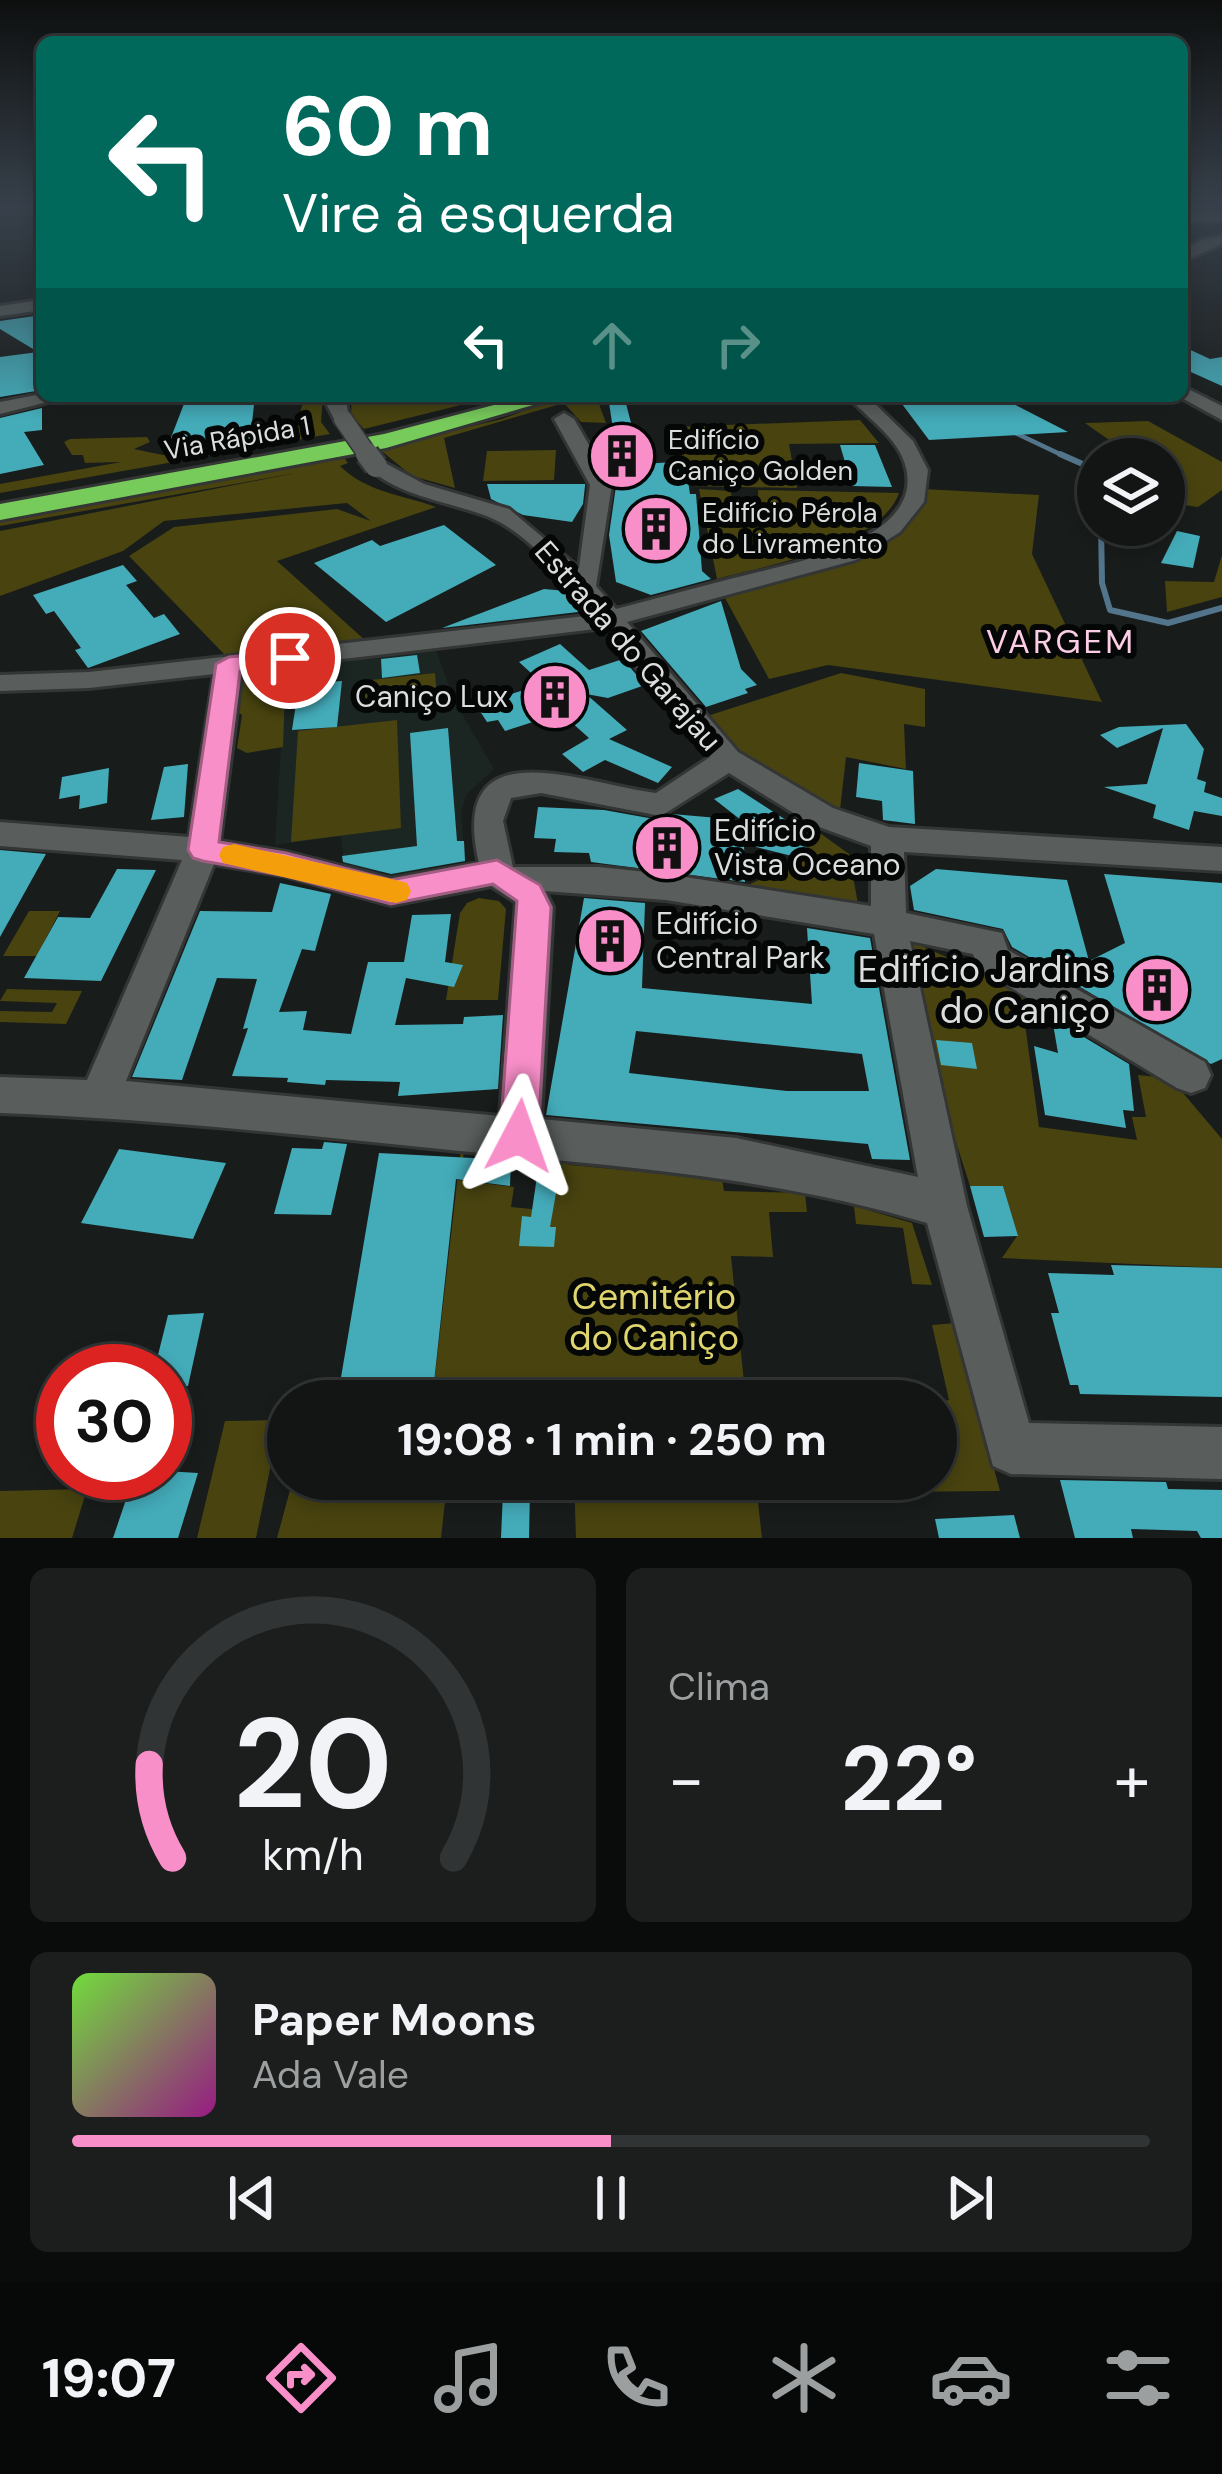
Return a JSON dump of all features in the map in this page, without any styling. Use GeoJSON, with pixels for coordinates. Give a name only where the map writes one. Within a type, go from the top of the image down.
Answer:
{"type":"FeatureCollection","features":[{"type":"Feature","properties":{"kind":"highway","name":"Via Rápida 1"},"geometry":{"type":"LineString","coordinates":[[0,502],[380,433],[501,402]]}},
{"type":"Feature","properties":{"kind":"highway","name":"Via Rápida 1"},"geometry":{"type":"LineString","coordinates":[[0,512],[558,408]]}},
{"type":"Feature","properties":{"kind":"street"},"geometry":{"type":"LineString","coordinates":[[0,311],[36,305]]}},
{"type":"Feature","properties":{"kind":"street"},"geometry":{"type":"LineString","coordinates":[[1188,394],[1222,413]]}},
{"type":"Feature","properties":{"kind":"street"},"geometry":{"type":"LineString","coordinates":[[0,408],[36,401]]}},
{"type":"Feature","properties":{"kind":"street","name":"Estrada do Garajau"},"geometry":{"type":"LineString","coordinates":[[338,402],[343,419],[376,466],[398,481],[501,514],[532,536],[584,587],[728,759],[821,816],[886,839],[1222,859]]}},
{"type":"Feature","properties":{"kind":"street"},"geometry":{"type":"LineString","coordinates":[[0,683],[89,680],[608,620],[848,555],[878,541],[910,509],[919,492],[912,454],[863,402]]}},
{"type":"Feature","properties":{"kind":"street"},"geometry":{"type":"LineString","coordinates":[[558,408],[601,485],[584,587]]}},
{"type":"Feature","properties":{"kind":"street"},"geometry":{"type":"LineString","coordinates":[[98,1100],[203,850],[229,664]]}},
{"type":"Feature","properties":{"kind":"street"},"geometry":{"type":"LineString","coordinates":[[519,1136],[536,907],[529,893],[505,878],[487,817],[489,805],[503,788],[536,781],[661,805],[728,759]]}},
{"type":"Feature","properties":{"kind":"street"},"geometry":{"type":"LineString","coordinates":[[0,834],[203,850],[286,864],[391,892],[505,878],[573,879],[850,913],[989,944],[991,958],[1191,1075]]}},
{"type":"Feature","properties":{"kind":"street"},"geometry":{"type":"LineString","coordinates":[[886,839],[889,922],[945,1206],[1011,1448],[1222,1453]]}},
{"type":"Feature","properties":{"kind":"street"},"geometry":{"type":"LineString","coordinates":[[0,1096],[98,1100],[736,1158],[841,1178],[945,1206]]}},
{"type":"Feature","properties":{"kind":"shaded area"},"geometry":{"type":"Polygon","coordinates":[[[436,650],[454,700],[494,769],[466,795],[461,812],[465,862],[420,869],[419,881],[390,884],[388,871],[345,878],[341,836],[275,845],[286,665],[436,650]]]}},
{"type":"Feature","properties":{"kind":"green space"},"geometry":{"type":"Polygon","coordinates":[[[303,402],[323,402],[321,422],[330,434],[0,493],[0,484],[121,462],[85,463],[83,455],[72,455],[64,442],[70,439],[147,437],[150,442],[134,449],[163,455],[294,432],[303,402]]]}},
{"type":"Feature","properties":{"kind":"green space"},"geometry":{"type":"Polygon","coordinates":[[[352,402],[473,402],[364,429],[351,415],[352,402]]]}},
{"type":"Feature","properties":{"kind":"green space"},"geometry":{"type":"Polygon","coordinates":[[[548,402],[598,402],[606,423],[581,422],[564,403],[444,438],[455,488],[412,476],[378,448],[502,419],[548,402]]]}},
{"type":"Feature","properties":{"kind":"green space"},"geometry":{"type":"Polygon","coordinates":[[[860,420],[879,443],[789,444],[797,488],[690,486],[674,427],[860,420]]]}},
{"type":"Feature","properties":{"kind":"green space"},"geometry":{"type":"Polygon","coordinates":[[[1148,421],[1179,438],[1106,438],[1085,423],[1148,421]]]}},
{"type":"Feature","properties":{"kind":"green space"},"geometry":{"type":"Polygon","coordinates":[[[1185,442],[1222,462],[1222,490],[1198,507],[1185,505],[1185,442]]]}},
{"type":"Feature","properties":{"kind":"green space"},"geometry":{"type":"Polygon","coordinates":[[[556,450],[554,480],[483,481],[487,451],[556,450]]]}},
{"type":"Feature","properties":{"kind":"green space"},"geometry":{"type":"Polygon","coordinates":[[[342,455],[348,463],[340,466],[362,482],[436,507],[277,561],[366,641],[225,655],[129,556],[174,527],[337,509],[371,521],[347,503],[164,521],[123,551],[0,596],[0,531],[296,473],[0,526],[0,519],[342,455]]]}},
{"type":"Feature","properties":{"kind":"green space"},"geometry":{"type":"Polygon","coordinates":[[[699,489],[731,491],[733,521],[759,518],[758,490],[899,493],[870,527],[846,540],[717,579],[699,489]]]}},
{"type":"Feature","properties":{"kind":"green space"},"geometry":{"type":"Polygon","coordinates":[[[923,489],[1039,495],[1032,554],[1102,702],[828,665],[769,679],[725,598],[868,554],[893,539],[923,489]]]}},
{"type":"Feature","properties":{"kind":"green space"},"geometry":{"type":"Polygon","coordinates":[[[1222,555],[1222,597],[1167,612],[1165,581],[1214,582],[1222,555]]]}},
{"type":"Feature","properties":{"kind":"green space"},"geometry":{"type":"Polygon","coordinates":[[[286,665],[283,747],[247,753],[237,748],[242,715],[232,708],[232,681],[246,671],[286,665]]]}},
{"type":"Feature","properties":{"kind":"green space"},"geometry":{"type":"Polygon","coordinates":[[[435,673],[437,698],[361,708],[362,681],[435,673]]]}},
{"type":"Feature","properties":{"kind":"green space"},"geometry":{"type":"Polygon","coordinates":[[[841,673],[925,689],[925,727],[904,724],[906,769],[846,757],[840,810],[736,753],[701,718],[841,673]]]}},
{"type":"Feature","properties":{"kind":"green space"},"geometry":{"type":"Polygon","coordinates":[[[397,720],[401,828],[291,842],[298,731],[397,720]]]}},
{"type":"Feature","properties":{"kind":"green space"},"geometry":{"type":"Polygon","coordinates":[[[813,828],[849,854],[860,915],[724,896],[804,859],[813,828]]]}},
{"type":"Feature","properties":{"kind":"green space"},"geometry":{"type":"Polygon","coordinates":[[[479,898],[499,901],[506,909],[498,1000],[446,1000],[460,913],[479,898]]]}},
{"type":"Feature","properties":{"kind":"green space"},"geometry":{"type":"Polygon","coordinates":[[[29,911],[60,911],[37,956],[3,956],[29,911]]]}},
{"type":"Feature","properties":{"kind":"green space"},"geometry":{"type":"Polygon","coordinates":[[[908,940],[1049,1002],[1022,1002],[1039,1127],[1137,1140],[1132,1117],[1146,1117],[1138,1075],[1158,1077],[1156,1061],[1222,1139],[1222,1268],[1002,1258],[1017,1236],[1003,1186],[970,1186],[931,1064],[908,940]]]}},
{"type":"Feature","properties":{"kind":"green space"},"geometry":{"type":"Polygon","coordinates":[[[7,989],[82,991],[66,1024],[0,1022],[0,1011],[52,1012],[57,1003],[0,1001],[7,989]]]}},
{"type":"Feature","properties":{"kind":"green space","name":"Cemitério do Caniço"},"geometry":{"type":"Polygon","coordinates":[[[461,1148],[465,1149],[458,1180],[514,1187],[511,1207],[552,1211],[561,1160],[570,1165],[722,1179],[724,1191],[805,1193],[807,1212],[769,1212],[773,1257],[731,1256],[744,1380],[434,1380],[461,1148]]]}},
{"type":"Feature","properties":{"kind":"green space"},"geometry":{"type":"Polygon","coordinates":[[[854,1206],[912,1223],[932,1285],[912,1284],[903,1228],[856,1224],[854,1206]]]}},
{"type":"Feature","properties":{"kind":"green space"},"geometry":{"type":"Polygon","coordinates":[[[955,1323],[1000,1491],[957,1491],[957,1380],[944,1380],[932,1325],[955,1323]]]}},
{"type":"Feature","properties":{"kind":"green space"},"geometry":{"type":"Polygon","coordinates":[[[267,1420],[267,1484],[256,1538],[197,1538],[225,1421],[267,1420]]]}},
{"type":"Feature","properties":{"kind":"green space"},"geometry":{"type":"Polygon","coordinates":[[[36,1490],[36,1500],[84,1500],[72,1538],[0,1538],[0,1491],[36,1490]]]}},
{"type":"Feature","properties":{"kind":"green space"},"geometry":{"type":"Polygon","coordinates":[[[287,1500],[445,1500],[441,1538],[277,1538],[287,1500]]]}},
{"type":"Feature","properties":{"kind":"green space"},"geometry":{"type":"Polygon","coordinates":[[[575,1500],[758,1500],[762,1538],[576,1538],[575,1500]]]}},
{"type":"Feature","properties":{"kind":"building"},"geometry":{"type":"Polygon","coordinates":[[[36,316],[36,351],[0,329],[0,321],[36,316]]]}},
{"type":"Feature","properties":{"kind":"building"},"geometry":{"type":"Polygon","coordinates":[[[1188,349],[1210,359],[1222,357],[1222,386],[1188,371],[1188,349]]]}},
{"type":"Feature","properties":{"kind":"building"},"geometry":{"type":"Polygon","coordinates":[[[36,352],[36,391],[0,397],[0,357],[36,352]]]}},
{"type":"Feature","properties":{"kind":"building"},"geometry":{"type":"Polygon","coordinates":[[[185,402],[254,402],[250,440],[180,451],[181,447],[167,448],[185,402]]]}},
{"type":"Feature","properties":{"kind":"building"},"geometry":{"type":"Polygon","coordinates":[[[609,402],[626,402],[636,442],[615,442],[609,402]]]}},
{"type":"Feature","properties":{"kind":"building"},"geometry":{"type":"Polygon","coordinates":[[[900,402],[1010,402],[1068,432],[929,440],[900,402]]]}},
{"type":"Feature","properties":{"kind":"building"},"geometry":{"type":"Polygon","coordinates":[[[42,408],[42,430],[24,432],[44,465],[0,474],[0,418],[42,408]]]}},
{"type":"Feature","properties":{"kind":"building"},"geometry":{"type":"Polygon","coordinates":[[[840,445],[875,445],[892,487],[852,486],[840,445]]]}},
{"type":"Feature","properties":{"kind":"building"},"geometry":{"type":"Polygon","coordinates":[[[641,460],[642,464],[674,462],[675,468],[686,468],[690,494],[696,494],[702,571],[711,579],[651,595],[616,582],[609,535],[616,486],[608,465],[641,460]]]}},
{"type":"Feature","properties":{"kind":"building"},"geometry":{"type":"Polygon","coordinates":[[[487,484],[585,484],[583,504],[572,522],[523,515],[491,499],[487,484]]]}},
{"type":"Feature","properties":{"kind":"building"},"geometry":{"type":"Polygon","coordinates":[[[444,525],[496,565],[386,622],[314,563],[372,540],[380,546],[444,525]]]}},
{"type":"Feature","properties":{"kind":"building"},"geometry":{"type":"Polygon","coordinates":[[[1185,533],[1200,536],[1193,568],[1161,563],[1170,546],[1185,546],[1185,533]]]}},
{"type":"Feature","properties":{"kind":"building"},"geometry":{"type":"Polygon","coordinates":[[[123,565],[137,581],[126,585],[154,618],[164,614],[180,634],[88,668],[75,650],[81,648],[54,611],[46,614],[33,595],[123,565]]]}},
{"type":"Feature","properties":{"kind":"building"},"geometry":{"type":"Polygon","coordinates":[[[544,589],[566,591],[578,612],[442,628],[544,589]]]}},
{"type":"Feature","properties":{"kind":"building"},"geometry":{"type":"Polygon","coordinates":[[[721,601],[741,669],[757,685],[745,689],[748,693],[706,707],[641,631],[721,601]]]}},
{"type":"Feature","properties":{"kind":"building"},"geometry":{"type":"Polygon","coordinates":[[[560,644],[589,670],[623,659],[645,685],[608,698],[586,694],[627,730],[609,739],[672,767],[658,783],[605,760],[583,772],[562,754],[589,738],[561,713],[505,731],[498,720],[487,722],[476,705],[543,684],[519,662],[560,644]]]}},
{"type":"Feature","properties":{"kind":"building"},"geometry":{"type":"Polygon","coordinates":[[[417,655],[420,673],[382,678],[381,659],[417,655]]]}},
{"type":"Feature","properties":{"kind":"building"},"geometry":{"type":"Polygon","coordinates":[[[342,681],[337,727],[292,730],[299,684],[342,681]]]}},
{"type":"Feature","properties":{"kind":"building"},"geometry":{"type":"Polygon","coordinates":[[[1186,724],[1204,749],[1197,779],[1206,782],[1204,792],[1222,798],[1222,816],[1194,811],[1189,830],[1153,818],[1156,805],[1104,787],[1147,784],[1163,728],[1117,748],[1100,735],[1119,727],[1186,724]]]}},
{"type":"Feature","properties":{"kind":"building"},"geometry":{"type":"Polygon","coordinates":[[[448,728],[457,841],[464,841],[465,861],[391,874],[343,862],[342,856],[417,846],[410,733],[448,728]]]}},
{"type":"Feature","properties":{"kind":"building"},"geometry":{"type":"Polygon","coordinates":[[[859,763],[913,771],[915,824],[883,820],[882,801],[856,797],[859,763]]]}},
{"type":"Feature","properties":{"kind":"building"},"geometry":{"type":"Polygon","coordinates":[[[188,764],[184,817],[151,820],[164,767],[188,764]]]}},
{"type":"Feature","properties":{"kind":"building"},"geometry":{"type":"Polygon","coordinates":[[[109,768],[107,803],[79,809],[80,795],[59,799],[62,777],[109,768]]]}},
{"type":"Feature","properties":{"kind":"building"},"geometry":{"type":"Polygon","coordinates":[[[738,789],[786,820],[813,829],[804,859],[744,844],[745,882],[591,862],[589,853],[554,852],[556,839],[534,838],[538,807],[604,810],[660,820],[672,814],[741,820],[714,799],[738,789]]]}},
{"type":"Feature","properties":{"kind":"building"},"geometry":{"type":"Polygon","coordinates":[[[0,850],[46,854],[0,937],[0,850]]]}},
{"type":"Feature","properties":{"kind":"building"},"geometry":{"type":"Polygon","coordinates":[[[117,869],[156,870],[101,981],[24,978],[58,917],[90,918],[117,869]]]}},
{"type":"Feature","properties":{"kind":"building","name":"Edifício Jardins do Caniço"},"geometry":{"type":"Polygon","coordinates":[[[936,869],[1067,880],[1089,961],[1125,943],[1104,874],[1222,883],[1222,1059],[1211,1064],[1012,947],[1003,929],[914,910],[910,886],[936,869]]]}},
{"type":"Feature","properties":{"kind":"building"},"geometry":{"type":"Polygon","coordinates":[[[280,883],[331,894],[315,951],[302,949],[279,1012],[307,1011],[303,1030],[351,1034],[368,962],[404,962],[412,915],[451,914],[445,962],[463,965],[454,987],[406,978],[395,1025],[463,1024],[464,1017],[503,1015],[498,1089],[398,1096],[400,1082],[326,1080],[325,1085],[232,1076],[257,979],[217,978],[182,1080],[132,1077],[200,911],[272,912],[280,883]]]}},
{"type":"Feature","properties":{"kind":"building"},"geometry":{"type":"Polygon","coordinates":[[[584,898],[645,903],[642,988],[812,1004],[807,928],[870,938],[910,1160],[872,1159],[868,1144],[546,1115],[584,898]],[[636,1031],[629,1073],[787,1091],[869,1091],[862,1054],[636,1031]]]}},
{"type":"Feature","properties":{"kind":"building"},"geometry":{"type":"Polygon","coordinates":[[[1052,1018],[1129,1064],[1134,1111],[1123,1110],[1126,1128],[1045,1115],[1034,1046],[1058,1053],[1052,1018]]]}},
{"type":"Feature","properties":{"kind":"building"},"geometry":{"type":"Polygon","coordinates":[[[936,1040],[972,1043],[977,1069],[941,1065],[936,1040]]]}},
{"type":"Feature","properties":{"kind":"building"},"geometry":{"type":"Polygon","coordinates":[[[324,1142],[347,1144],[331,1215],[274,1214],[292,1148],[322,1149],[324,1142]]]}},
{"type":"Feature","properties":{"kind":"building"},"geometry":{"type":"Polygon","coordinates":[[[119,1149],[226,1163],[193,1239],[81,1223],[119,1149]]]}},
{"type":"Feature","properties":{"kind":"building"},"geometry":{"type":"Polygon","coordinates":[[[379,1153],[511,1160],[510,1186],[456,1179],[434,1380],[341,1380],[379,1153]]]}},
{"type":"Feature","properties":{"kind":"building"},"geometry":{"type":"Polygon","coordinates":[[[539,1163],[561,1165],[550,1227],[556,1227],[554,1247],[519,1246],[522,1216],[531,1217],[539,1163]]]}},
{"type":"Feature","properties":{"kind":"building"},"geometry":{"type":"Polygon","coordinates":[[[970,1186],[1003,1186],[1018,1236],[984,1237],[970,1186]]]}},
{"type":"Feature","properties":{"kind":"building"},"geometry":{"type":"Polygon","coordinates":[[[1111,1265],[1222,1268],[1222,1397],[1080,1394],[1078,1385],[1070,1385],[1051,1313],[1059,1313],[1048,1273],[1114,1275],[1111,1265]]]}},
{"type":"Feature","properties":{"kind":"building"},"geometry":{"type":"Polygon","coordinates":[[[204,1313],[192,1368],[192,1344],[161,1344],[168,1315],[204,1313]]]}},
{"type":"Feature","properties":{"kind":"building"},"geometry":{"type":"Polygon","coordinates":[[[1060,1480],[1166,1482],[1168,1489],[1222,1490],[1222,1538],[1201,1538],[1197,1531],[1131,1529],[1133,1538],[1075,1538],[1060,1480]]]}},
{"type":"Feature","properties":{"kind":"building"},"geometry":{"type":"Polygon","coordinates":[[[126,1500],[190,1500],[178,1538],[113,1538],[126,1500]]]}},
{"type":"Feature","properties":{"kind":"building"},"geometry":{"type":"Polygon","coordinates":[[[503,1500],[530,1500],[529,1538],[501,1538],[503,1500]]]}},
{"type":"Feature","properties":{"kind":"building"},"geometry":{"type":"Polygon","coordinates":[[[1014,1515],[1020,1538],[939,1538],[935,1519],[1014,1515]]]}},
{"type":"Feature","properties":{"kind":"waterway"},"geometry":{"type":"LineString","coordinates":[[1009,430],[1066,457]]}},
{"type":"Feature","properties":{"kind":"waterway"},"geometry":{"type":"LineString","coordinates":[[1060,454],[1077,462]]}},
{"type":"Feature","properties":{"kind":"waterway"},"geometry":{"type":"LineString","coordinates":[[1101,546],[1102,583],[1110,610],[1168,623],[1222,608]]}},
{"type":"Feature","properties":{"kind":"slow traffic"},"geometry":{"type":"LineString","coordinates":[[234,855],[396,891]]}},
{"type":"Feature","properties":{"kind":"place","name":"Edifício Caniço Golden"},"geometry":{"type":"Point","coordinates":[622,456]}},
{"type":"Feature","properties":{"kind":"place","name":"Edifício Pérola do Livramento"},"geometry":{"type":"Point","coordinates":[656,529]}},
{"type":"Feature","properties":{"kind":"place","name":"Caniço Lux"},"geometry":{"type":"Point","coordinates":[555,697]}},
{"type":"Feature","properties":{"kind":"place","name":"Edifício Vista Oceano"},"geometry":{"type":"Point","coordinates":[667,848]}},
{"type":"Feature","properties":{"kind":"place","name":"Edifício Central Park"},"geometry":{"type":"Point","coordinates":[610,941]}},
{"type":"Feature","properties":{"kind":"place","name":"Edifício Jardins do Caniço"},"geometry":{"type":"Point","coordinates":[1157,990]}},
{"type":"Feature","properties":{"kind":"district","name":"VARGEM"},"geometry":{"type":"Point","coordinates":[1061,641]}},
{"type":"Feature","properties":{"kind":"route"},"geometry":{"type":"LineString","coordinates":[[290,658],[229,664],[203,850],[286,864],[391,892],[497,872],[529,893],[536,907],[519,1136]]}}]}
